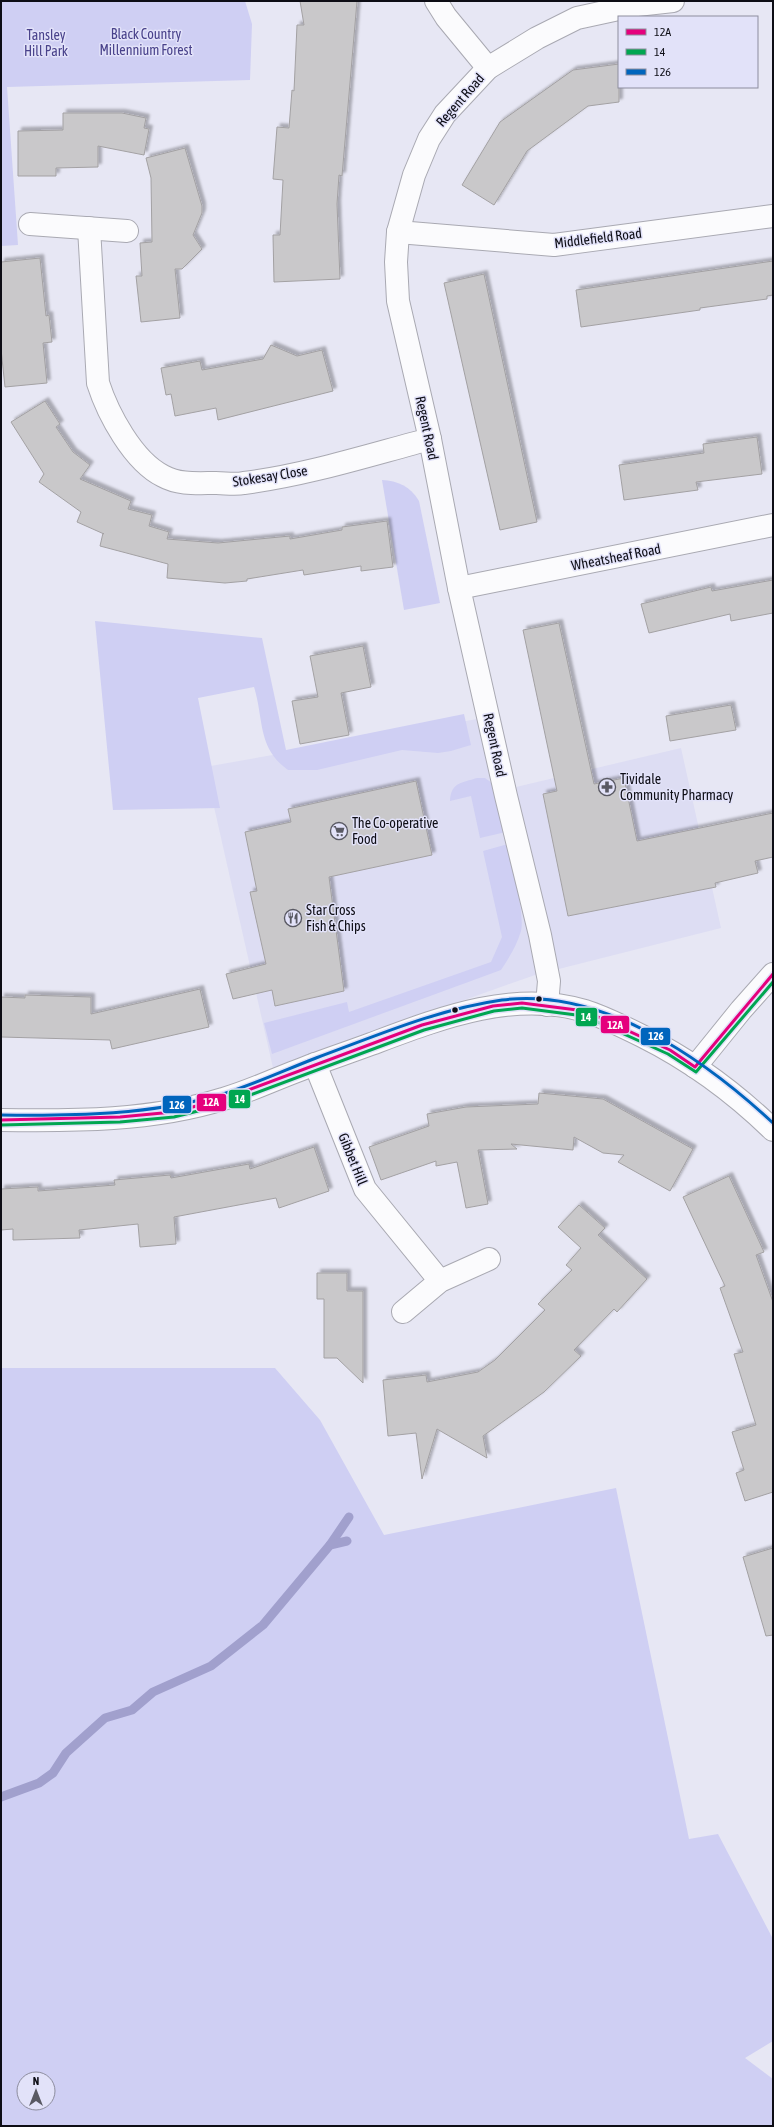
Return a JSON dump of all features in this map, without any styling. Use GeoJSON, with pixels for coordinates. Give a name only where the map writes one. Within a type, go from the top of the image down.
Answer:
{"type":"FeatureCollection","features":[{"type":"Feature","properties":{"kind":"street"},"geometry":{"type":"LineString","coordinates":[[436,1],[446,17],[488,68]]}},
{"type":"Feature","properties":{"kind":"street","name":"Regent Road"},"geometry":{"type":"LineString","coordinates":[[547,1004],[549,981],[540,935],[506,796],[459,588],[430,439],[398,301],[396,262],[398,232],[414,175],[429,139],[445,114],[488,68],[537,38],[577,18],[637,5],[673,1]]}},
{"type":"Feature","properties":{"kind":"street","name":"Middlefield Road"},"geometry":{"type":"LineString","coordinates":[[398,232],[554,245],[773,216]]}},
{"type":"Feature","properties":{"kind":"street"},"geometry":{"type":"LineString","coordinates":[[30,224],[127,231]]}},
{"type":"Feature","properties":{"kind":"street","name":"Stokesay Close"},"geometry":{"type":"LineString","coordinates":[[89,228],[98,383],[105,405],[129,444],[144,462],[163,476],[190,484],[242,484],[303,472],[430,439]]}},
{"type":"Feature","properties":{"kind":"street","name":"Wheatsheaf Road"},"geometry":{"type":"LineString","coordinates":[[459,588],[773,525]]}},
{"type":"Feature","properties":{"kind":"street"},"geometry":{"type":"LineString","coordinates":[[695,1067],[741,1010],[773,974]]}},
{"type":"Feature","properties":{"kind":"street"},"geometry":{"type":"LineString","coordinates":[[1,1120],[56,1120],[173,1112],[224,1099],[422,1025],[486,1008],[522,1004],[547,1004],[591,1013],[670,1050],[752,1110],[773,1130]]}},
{"type":"Feature","properties":{"kind":"street","name":"Gibbet Hill"},"geometry":{"type":"LineString","coordinates":[[315,1064],[365,1189],[440,1281]]}},
{"type":"Feature","properties":{"kind":"street"},"geometry":{"type":"LineString","coordinates":[[403,1312],[440,1281],[489,1259]]}},
{"type":"Feature","properties":{"kind":"shaded area"},"geometry":{"type":"Polygon","coordinates":[[[500,715],[516,787],[681,748],[721,928],[535,975],[273,1068],[205,767],[500,715]]]}},
{"type":"Feature","properties":{"kind":"green space","name":"Tansley Hill Park"},"geometry":{"type":"Polygon","coordinates":[[[1,1],[245,1],[252,24],[250,80],[7,87],[18,245],[1,246],[1,1]]]}},
{"type":"Feature","properties":{"kind":"green space"},"geometry":{"type":"Polygon","coordinates":[[[382,480],[403,485],[412,492],[419,501],[440,603],[404,610],[382,480]]]}},
{"type":"Feature","properties":{"kind":"green space"},"geometry":{"type":"Polygon","coordinates":[[[95,621],[262,638],[286,750],[464,714],[471,745],[438,753],[402,750],[317,770],[288,770],[278,761],[266,743],[254,687],[198,698],[220,808],[113,810],[95,621]]]}},
{"type":"Feature","properties":{"kind":"green space"},"geometry":{"type":"Polygon","coordinates":[[[477,778],[485,778],[492,783],[506,832],[480,838],[471,796],[450,801],[453,790],[458,784],[477,778]]]}},
{"type":"Feature","properties":{"kind":"green space"},"geometry":{"type":"Polygon","coordinates":[[[508,844],[518,889],[522,924],[517,941],[501,970],[272,1054],[264,1023],[347,1002],[349,1012],[491,962],[502,937],[483,851],[508,844]]]}},
{"type":"Feature","properties":{"kind":"green space"},"geometry":{"type":"Polygon","coordinates":[[[1,1368],[275,1368],[320,1420],[384,1535],[616,1488],[689,1839],[718,1834],[773,1939],[773,2041],[745,2058],[773,2079],[773,2126],[1,2126],[1,1368]]]}},
{"type":"Feature","properties":{"kind":"building"},"geometry":{"type":"Polygon","coordinates":[[[300,1],[357,1],[342,176],[339,175],[337,204],[340,279],[274,282],[273,235],[280,235],[283,180],[273,179],[277,127],[289,128],[292,90],[294,91],[297,25],[304,25],[300,1]]]}},
{"type":"Feature","properties":{"kind":"building"},"geometry":{"type":"Polygon","coordinates":[[[618,64],[619,102],[588,106],[527,151],[494,205],[462,185],[500,122],[573,70],[618,64]]]}},
{"type":"Feature","properties":{"kind":"building"},"geometry":{"type":"Polygon","coordinates":[[[63,113],[122,113],[146,118],[144,128],[149,129],[144,155],[98,146],[98,167],[56,168],[56,176],[18,176],[18,131],[63,130],[63,113]]]}},
{"type":"Feature","properties":{"kind":"building"},"geometry":{"type":"Polygon","coordinates":[[[185,148],[202,206],[202,213],[193,235],[202,249],[182,269],[175,269],[180,318],[141,322],[136,276],[142,276],[140,243],[152,242],[151,178],[146,158],[185,148]]]}},
{"type":"Feature","properties":{"kind":"building"},"geometry":{"type":"Polygon","coordinates":[[[40,258],[46,316],[49,315],[52,342],[43,343],[47,383],[5,387],[1,349],[1,262],[40,258]]]}},
{"type":"Feature","properties":{"kind":"building"},"geometry":{"type":"Polygon","coordinates":[[[773,261],[773,295],[767,296],[767,299],[581,327],[576,290],[773,261]]]}},
{"type":"Feature","properties":{"kind":"building"},"geometry":{"type":"Polygon","coordinates":[[[484,274],[537,522],[500,530],[444,283],[484,274]]]}},
{"type":"Feature","properties":{"kind":"building"},"geometry":{"type":"Polygon","coordinates":[[[271,345],[297,356],[322,350],[333,391],[218,420],[216,408],[175,416],[171,394],[166,395],[161,368],[200,361],[202,370],[263,359],[271,345]]]}},
{"type":"Feature","properties":{"kind":"building"},"geometry":{"type":"Polygon","coordinates":[[[45,401],[60,424],[56,427],[73,452],[90,465],[80,479],[131,501],[128,509],[152,515],[149,526],[169,532],[167,539],[218,543],[290,536],[290,539],[342,530],[342,527],[387,521],[393,567],[361,571],[361,566],[304,575],[303,570],[247,579],[247,581],[225,583],[167,578],[168,564],[100,546],[103,534],[77,522],[81,512],[39,482],[44,474],[11,422],[45,401]]]}},
{"type":"Feature","properties":{"kind":"building"},"geometry":{"type":"Polygon","coordinates":[[[757,437],[762,474],[696,482],[698,490],[624,500],[619,465],[704,453],[703,444],[757,437]]]}},
{"type":"Feature","properties":{"kind":"building"},"geometry":{"type":"Polygon","coordinates":[[[773,580],[773,613],[731,621],[730,614],[649,633],[641,604],[711,587],[712,591],[773,580]]]}},
{"type":"Feature","properties":{"kind":"building"},"geometry":{"type":"Polygon","coordinates":[[[559,623],[594,784],[624,778],[637,841],[773,813],[773,857],[755,861],[758,873],[715,883],[716,887],[568,916],[543,794],[557,791],[523,630],[559,623]]]}},
{"type":"Feature","properties":{"kind":"building"},"geometry":{"type":"Polygon","coordinates":[[[363,646],[371,687],[341,693],[349,735],[300,744],[292,701],[318,697],[310,656],[363,646]]]}},
{"type":"Feature","properties":{"kind":"building"},"geometry":{"type":"Polygon","coordinates":[[[731,705],[736,730],[670,741],[666,716],[731,705]]]}},
{"type":"Feature","properties":{"kind":"building"},"geometry":{"type":"Polygon","coordinates":[[[416,781],[432,855],[329,877],[344,991],[275,1006],[272,990],[233,999],[226,974],[266,964],[250,892],[257,891],[245,832],[291,822],[288,809],[416,781]]]}},
{"type":"Feature","properties":{"kind":"building"},"geometry":{"type":"Polygon","coordinates":[[[200,989],[209,1027],[112,1049],[110,1040],[1,1037],[1,997],[25,998],[25,995],[91,997],[91,1014],[200,989]]]}},
{"type":"Feature","properties":{"kind":"building"},"geometry":{"type":"Polygon","coordinates":[[[539,1093],[603,1099],[693,1149],[670,1191],[618,1162],[624,1155],[603,1153],[574,1137],[573,1150],[511,1144],[517,1149],[478,1150],[488,1204],[466,1208],[457,1162],[436,1166],[436,1161],[381,1180],[369,1147],[429,1126],[427,1114],[466,1107],[538,1104],[539,1093]]]}},
{"type":"Feature","properties":{"kind":"building"},"geometry":{"type":"Polygon","coordinates":[[[314,1147],[329,1191],[279,1208],[276,1198],[174,1217],[176,1244],[140,1247],[138,1224],[79,1230],[80,1238],[13,1240],[13,1229],[1,1230],[1,1189],[38,1187],[38,1191],[115,1185],[114,1180],[170,1175],[171,1178],[249,1164],[250,1169],[314,1147]]]}},
{"type":"Feature","properties":{"kind":"building"},"geometry":{"type":"Polygon","coordinates":[[[729,1176],[764,1252],[756,1255],[773,1302],[773,1492],[745,1501],[736,1473],[744,1470],[732,1432],[756,1425],[734,1354],[743,1352],[720,1288],[725,1286],[683,1197],[729,1176]]]}},
{"type":"Feature","properties":{"kind":"building"},"geometry":{"type":"Polygon","coordinates":[[[579,1205],[605,1228],[598,1235],[647,1279],[617,1312],[614,1309],[574,1350],[581,1356],[544,1392],[483,1436],[487,1458],[437,1429],[422,1479],[416,1433],[388,1436],[383,1380],[426,1375],[427,1382],[478,1372],[495,1360],[545,1310],[538,1304],[572,1270],[566,1265],[581,1248],[558,1227],[579,1205]]]}},
{"type":"Feature","properties":{"kind":"building"},"geometry":{"type":"Polygon","coordinates":[[[317,1273],[347,1273],[347,1291],[363,1291],[363,1383],[337,1358],[324,1358],[324,1299],[317,1299],[317,1273]]]}},
{"type":"Feature","properties":{"kind":"building"},"geometry":{"type":"Polygon","coordinates":[[[773,1548],[773,1635],[766,1636],[743,1557],[773,1548]]]}},
{"type":"Feature","properties":{"kind":"waterway"},"geometry":{"type":"LineString","coordinates":[[330,1545],[349,1517]]}},
{"type":"Feature","properties":{"kind":"waterway"},"geometry":{"type":"LineString","coordinates":[[1,1797],[39,1783],[53,1773],[66,1753],[105,1718],[132,1710],[153,1692],[211,1666],[263,1625],[330,1545],[347,1541]]}},
{"type":"Feature","properties":{"kind":"transit line","name":"12A"},"geometry":{"type":"LineString","coordinates":[[1,1120],[120,1117],[173,1112],[224,1099],[422,1025],[493,1006],[522,1003],[585,1011],[670,1050],[695,1067],[773,974]]}},
{"type":"Feature","properties":{"kind":"transit line","name":"14"},"geometry":{"type":"LineString","coordinates":[[1,1125],[120,1122],[174,1117],[226,1104],[424,1030],[494,1011],[522,1008],[584,1016],[668,1054],[696,1072],[773,982]]}},
{"type":"Feature","properties":{"kind":"transit line","name":"126"},"geometry":{"type":"LineString","coordinates":[[1,1115],[113,1113],[196,1101],[235,1090],[361,1041],[408,1024],[454,1010],[502,1000],[539,999],[577,1005],[613,1016],[649,1032],[683,1052],[715,1075],[773,1123]]}},
{"type":"Feature","properties":{"kind":"place","name":"Tividale Community Pharmacy"},"geometry":{"type":"Point","coordinates":[607,787]}},
{"type":"Feature","properties":{"kind":"place","name":"The Co-operative Food"},"geometry":{"type":"Point","coordinates":[339,831]}},
{"type":"Feature","properties":{"kind":"place","name":"Star Cross Fish & Chips"},"geometry":{"type":"Point","coordinates":[293,918]}},
{"type":"Feature","properties":{"kind":"park label","name":"Black Country Millennium Forest"},"geometry":{"type":"Point","coordinates":[146,42]}}]}
